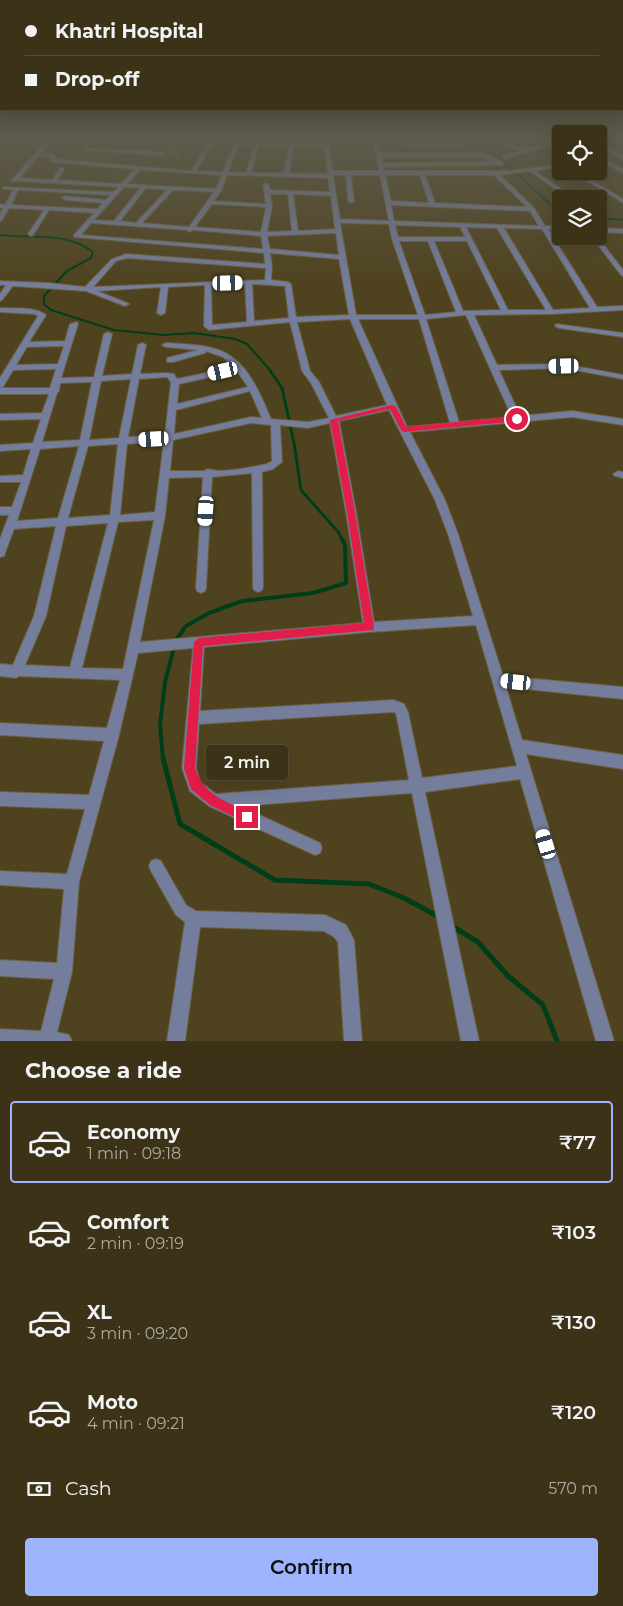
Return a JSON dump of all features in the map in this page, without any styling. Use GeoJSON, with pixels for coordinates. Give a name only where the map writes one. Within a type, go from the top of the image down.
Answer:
{"type":"FeatureCollection","features":[{"type":"Feature","properties":{"kind":"street"},"geometry":{"type":"LineString","coordinates":[[65,198],[64,191],[67,185]]}},
{"type":"Feature","properties":{"kind":"street"},"geometry":{"type":"LineString","coordinates":[[122,185],[76,236],[342,257]]}},
{"type":"Feature","properties":{"kind":"street"},"geometry":{"type":"LineString","coordinates":[[128,185],[218,192]]}},
{"type":"Feature","properties":{"kind":"street"},"geometry":{"type":"LineString","coordinates":[[190,230],[218,192],[220,185]]}},
{"type":"Feature","properties":{"kind":"street"},"geometry":{"type":"LineString","coordinates":[[333,185],[342,257],[354,317],[392,407],[440,500],[480,620],[605,1041]]}},
{"type":"Feature","properties":{"kind":"street"},"geometry":{"type":"LineString","coordinates":[[349,185],[351,201]]}},
{"type":"Feature","properties":{"kind":"street"},"geometry":{"type":"LineString","coordinates":[[385,185],[390,222],[455,424]]}},
{"type":"Feature","properties":{"kind":"street"},"geometry":{"type":"LineString","coordinates":[[426,185],[433,205]]}},
{"type":"Feature","properties":{"kind":"street"},"geometry":{"type":"LineString","coordinates":[[507,185],[532,209],[542,228],[595,310]]}},
{"type":"Feature","properties":{"kind":"street"},"geometry":{"type":"LineString","coordinates":[[596,185],[623,201]]}},
{"type":"Feature","properties":{"kind":"street"},"geometry":{"type":"LineString","coordinates":[[116,223],[144,186]]}},
{"type":"Feature","properties":{"kind":"street"},"geometry":{"type":"LineString","coordinates":[[2,189],[17,188],[115,194]]}},
{"type":"Feature","properties":{"kind":"street"},"geometry":{"type":"LineString","coordinates":[[1,216],[17,188]]}},
{"type":"Feature","properties":{"kind":"street"},"geometry":{"type":"LineString","coordinates":[[137,225],[172,188]]}},
{"type":"Feature","properties":{"kind":"street"},"geometry":{"type":"LineString","coordinates":[[268,282],[269,266],[264,234],[269,206],[266,188],[290,192],[334,194]]}},
{"type":"Feature","properties":{"kind":"street"},"geometry":{"type":"LineString","coordinates":[[290,192],[295,231]]}},
{"type":"Feature","properties":{"kind":"street"},"geometry":{"type":"LineString","coordinates":[[31,234],[52,208],[65,198],[106,202]]}},
{"type":"Feature","properties":{"kind":"street"},"geometry":{"type":"LineString","coordinates":[[211,202],[269,206]]}},
{"type":"Feature","properties":{"kind":"street"},"geometry":{"type":"LineString","coordinates":[[387,203],[532,209]]}},
{"type":"Feature","properties":{"kind":"street"},"geometry":{"type":"LineString","coordinates":[[0,206],[98,212]]}},
{"type":"Feature","properties":{"kind":"street"},"geometry":{"type":"LineString","coordinates":[[90,221],[190,230],[264,234],[390,222],[552,228]]}},
{"type":"Feature","properties":{"kind":"street"},"geometry":{"type":"LineString","coordinates":[[462,225],[506,313]]}},
{"type":"Feature","properties":{"kind":"street"},"geometry":{"type":"LineString","coordinates":[[500,227],[551,312]]}},
{"type":"Feature","properties":{"kind":"street"},"geometry":{"type":"LineString","coordinates":[[607,230],[623,231]]}},
{"type":"Feature","properties":{"kind":"street"},"geometry":{"type":"LineString","coordinates":[[395,239],[468,239]]}},
{"type":"Feature","properties":{"kind":"street"},"geometry":{"type":"LineString","coordinates":[[430,239],[517,419]]}},
{"type":"Feature","properties":{"kind":"street"},"geometry":{"type":"LineString","coordinates":[[601,245],[623,274]]}},
{"type":"Feature","properties":{"kind":"street"},"geometry":{"type":"LineString","coordinates":[[87,290],[114,260],[126,256],[269,266]]}},
{"type":"Feature","properties":{"kind":"street"},"geometry":{"type":"LineString","coordinates":[[0,282],[50,284],[87,290],[125,304]]}},
{"type":"Feature","properties":{"kind":"street"},"geometry":{"type":"LineString","coordinates":[[248,282],[251,324]]}},
{"type":"Feature","properties":{"kind":"street"},"geometry":{"type":"LineString","coordinates":[[87,290],[208,283],[268,282],[288,284],[293,320],[306,371],[334,420],[370,627]]}},
{"type":"Feature","properties":{"kind":"street"},"geometry":{"type":"LineString","coordinates":[[0,299],[11,283]]}},
{"type":"Feature","properties":{"kind":"street"},"geometry":{"type":"LineString","coordinates":[[208,283],[209,327],[216,328],[293,320],[354,317],[422,317],[623,308]]}},
{"type":"Feature","properties":{"kind":"street"},"geometry":{"type":"LineString","coordinates":[[161,313],[165,285]]}},
{"type":"Feature","properties":{"kind":"street"},"geometry":{"type":"LineString","coordinates":[[0,310],[42,314],[0,385]]}},
{"type":"Feature","properties":{"kind":"street"},"geometry":{"type":"LineString","coordinates":[[0,551],[27,478],[74,324]]}},
{"type":"Feature","properties":{"kind":"street"},"geometry":{"type":"LineString","coordinates":[[559,326],[623,335]]}},
{"type":"Feature","properties":{"kind":"street"},"geometry":{"type":"LineString","coordinates":[[16,672],[40,616],[62,522],[84,443],[96,379],[108,334]]}},
{"type":"Feature","properties":{"kind":"street"},"geometry":{"type":"LineString","coordinates":[[24,345],[69,343]]}},
{"type":"Feature","properties":{"kind":"street"},"geometry":{"type":"LineString","coordinates":[[74,674],[114,520],[123,441],[142,345]]}},
{"type":"Feature","properties":{"kind":"street"},"geometry":{"type":"LineString","coordinates":[[164,475],[257,471],[273,466],[277,462],[275,422],[239,368],[221,353],[207,349],[166,345]]}},
{"type":"Feature","properties":{"kind":"street"},"geometry":{"type":"LineString","coordinates":[[170,360],[207,349]]}},
{"type":"Feature","properties":{"kind":"street"},"geometry":{"type":"LineString","coordinates":[[10,368],[62,366]]}},
{"type":"Feature","properties":{"kind":"street"},"geometry":{"type":"LineString","coordinates":[[493,368],[564,366],[623,377]]}},
{"type":"Feature","properties":{"kind":"street"},"geometry":{"type":"LineString","coordinates":[[175,382],[239,368]]}},
{"type":"Feature","properties":{"kind":"street"},"geometry":{"type":"LineString","coordinates":[[0,1038],[55,1041],[64,972],[72,882],[128,676],[160,516],[175,382],[168,375],[57,381]]}},
{"type":"Feature","properties":{"kind":"street"},"geometry":{"type":"LineString","coordinates":[[173,408],[254,388]]}},
{"type":"Feature","properties":{"kind":"street"},"geometry":{"type":"LineString","coordinates":[[0,391],[55,391]]}},
{"type":"Feature","properties":{"kind":"street"},"geometry":{"type":"LineString","coordinates":[[0,448],[169,438],[251,420],[308,425],[392,407]]}},
{"type":"Feature","properties":{"kind":"street"},"geometry":{"type":"LineString","coordinates":[[404,430],[572,414],[623,422]]}},
{"type":"Feature","properties":{"kind":"street"},"geometry":{"type":"LineString","coordinates":[[0,417],[46,416]]}},
{"type":"Feature","properties":{"kind":"street"},"geometry":{"type":"LineString","coordinates":[[257,471],[258,586]]}},
{"type":"Feature","properties":{"kind":"street"},"geometry":{"type":"LineString","coordinates":[[201,588],[208,472]]}},
{"type":"Feature","properties":{"kind":"street"},"geometry":{"type":"LineString","coordinates":[[0,479],[27,478]]}},
{"type":"Feature","properties":{"kind":"street"},"geometry":{"type":"LineString","coordinates":[[0,511],[15,511]]}},
{"type":"Feature","properties":{"kind":"street"},"geometry":{"type":"LineString","coordinates":[[11,525],[160,516]]}},
{"type":"Feature","properties":{"kind":"street"},"geometry":{"type":"LineString","coordinates":[[133,648],[370,627],[480,620]]}},
{"type":"Feature","properties":{"kind":"street"},"geometry":{"type":"LineString","coordinates":[[199,642],[189,768],[195,786],[214,801],[315,848]]}},
{"type":"Feature","properties":{"kind":"street"},"geometry":{"type":"LineString","coordinates":[[0,670],[128,676]]}},
{"type":"Feature","properties":{"kind":"street"},"geometry":{"type":"LineString","coordinates":[[498,680],[623,693]]}},
{"type":"Feature","properties":{"kind":"street"},"geometry":{"type":"LineString","coordinates":[[193,718],[397,707],[402,712],[470,1041]]}},
{"type":"Feature","properties":{"kind":"street"},"geometry":{"type":"LineString","coordinates":[[0,729],[113,735]]}},
{"type":"Feature","properties":{"kind":"street"},"geometry":{"type":"LineString","coordinates":[[517,746],[623,762]]}},
{"type":"Feature","properties":{"kind":"street"},"geometry":{"type":"LineString","coordinates":[[214,801],[416,786],[524,772]]}},
{"type":"Feature","properties":{"kind":"street"},"geometry":{"type":"LineString","coordinates":[[0,799],[95,802]]}},
{"type":"Feature","properties":{"kind":"street"},"geometry":{"type":"LineString","coordinates":[[156,866],[181,910],[194,919],[325,923],[334,926],[346,940],[353,1041]]}},
{"type":"Feature","properties":{"kind":"street"},"geometry":{"type":"LineString","coordinates":[[0,878],[72,882]]}},
{"type":"Feature","properties":{"kind":"street"},"geometry":{"type":"LineString","coordinates":[[176,1041],[194,919]]}},
{"type":"Feature","properties":{"kind":"street"},"geometry":{"type":"LineString","coordinates":[[0,968],[64,972]]}},
{"type":"Feature","properties":{"kind":"waterway"},"geometry":{"type":"LineString","coordinates":[[529,185],[552,206]]}},
{"type":"Feature","properties":{"kind":"waterway"},"geometry":{"type":"LineString","coordinates":[[607,219],[623,220]]}},
{"type":"Feature","properties":{"kind":"waterway"},"geometry":{"type":"LineString","coordinates":[[0,235],[60,238],[82,245],[93,252],[91,258],[67,271],[44,296],[44,304],[51,310],[114,330],[163,335],[194,333],[235,339],[247,344],[270,370]]}},
{"type":"Feature","properties":{"kind":"waterway"},"geometry":{"type":"LineString","coordinates":[[269,369],[282,388],[294,443],[301,490],[339,533],[342,540]]}},
{"type":"Feature","properties":{"kind":"waterway"},"geometry":{"type":"LineString","coordinates":[[163,759],[160,725],[165,682],[176,640],[186,626],[209,613],[242,601],[313,593],[346,583],[345,545],[342,539]]}},
{"type":"Feature","properties":{"kind":"waterway"},"geometry":{"type":"LineString","coordinates":[[163,758],[180,824],[275,880],[369,884],[404,898],[439,917]]}},
{"type":"Feature","properties":{"kind":"waterway"},"geometry":{"type":"LineString","coordinates":[[452,926],[478,942],[508,976],[543,1005],[557,1041]]}},
{"type":"Feature","properties":{"kind":"route"},"geometry":{"type":"LineString","coordinates":[[247,817],[214,801],[195,786],[189,768],[199,642],[370,627],[334,420],[392,407],[404,430],[517,419]]}}]}
